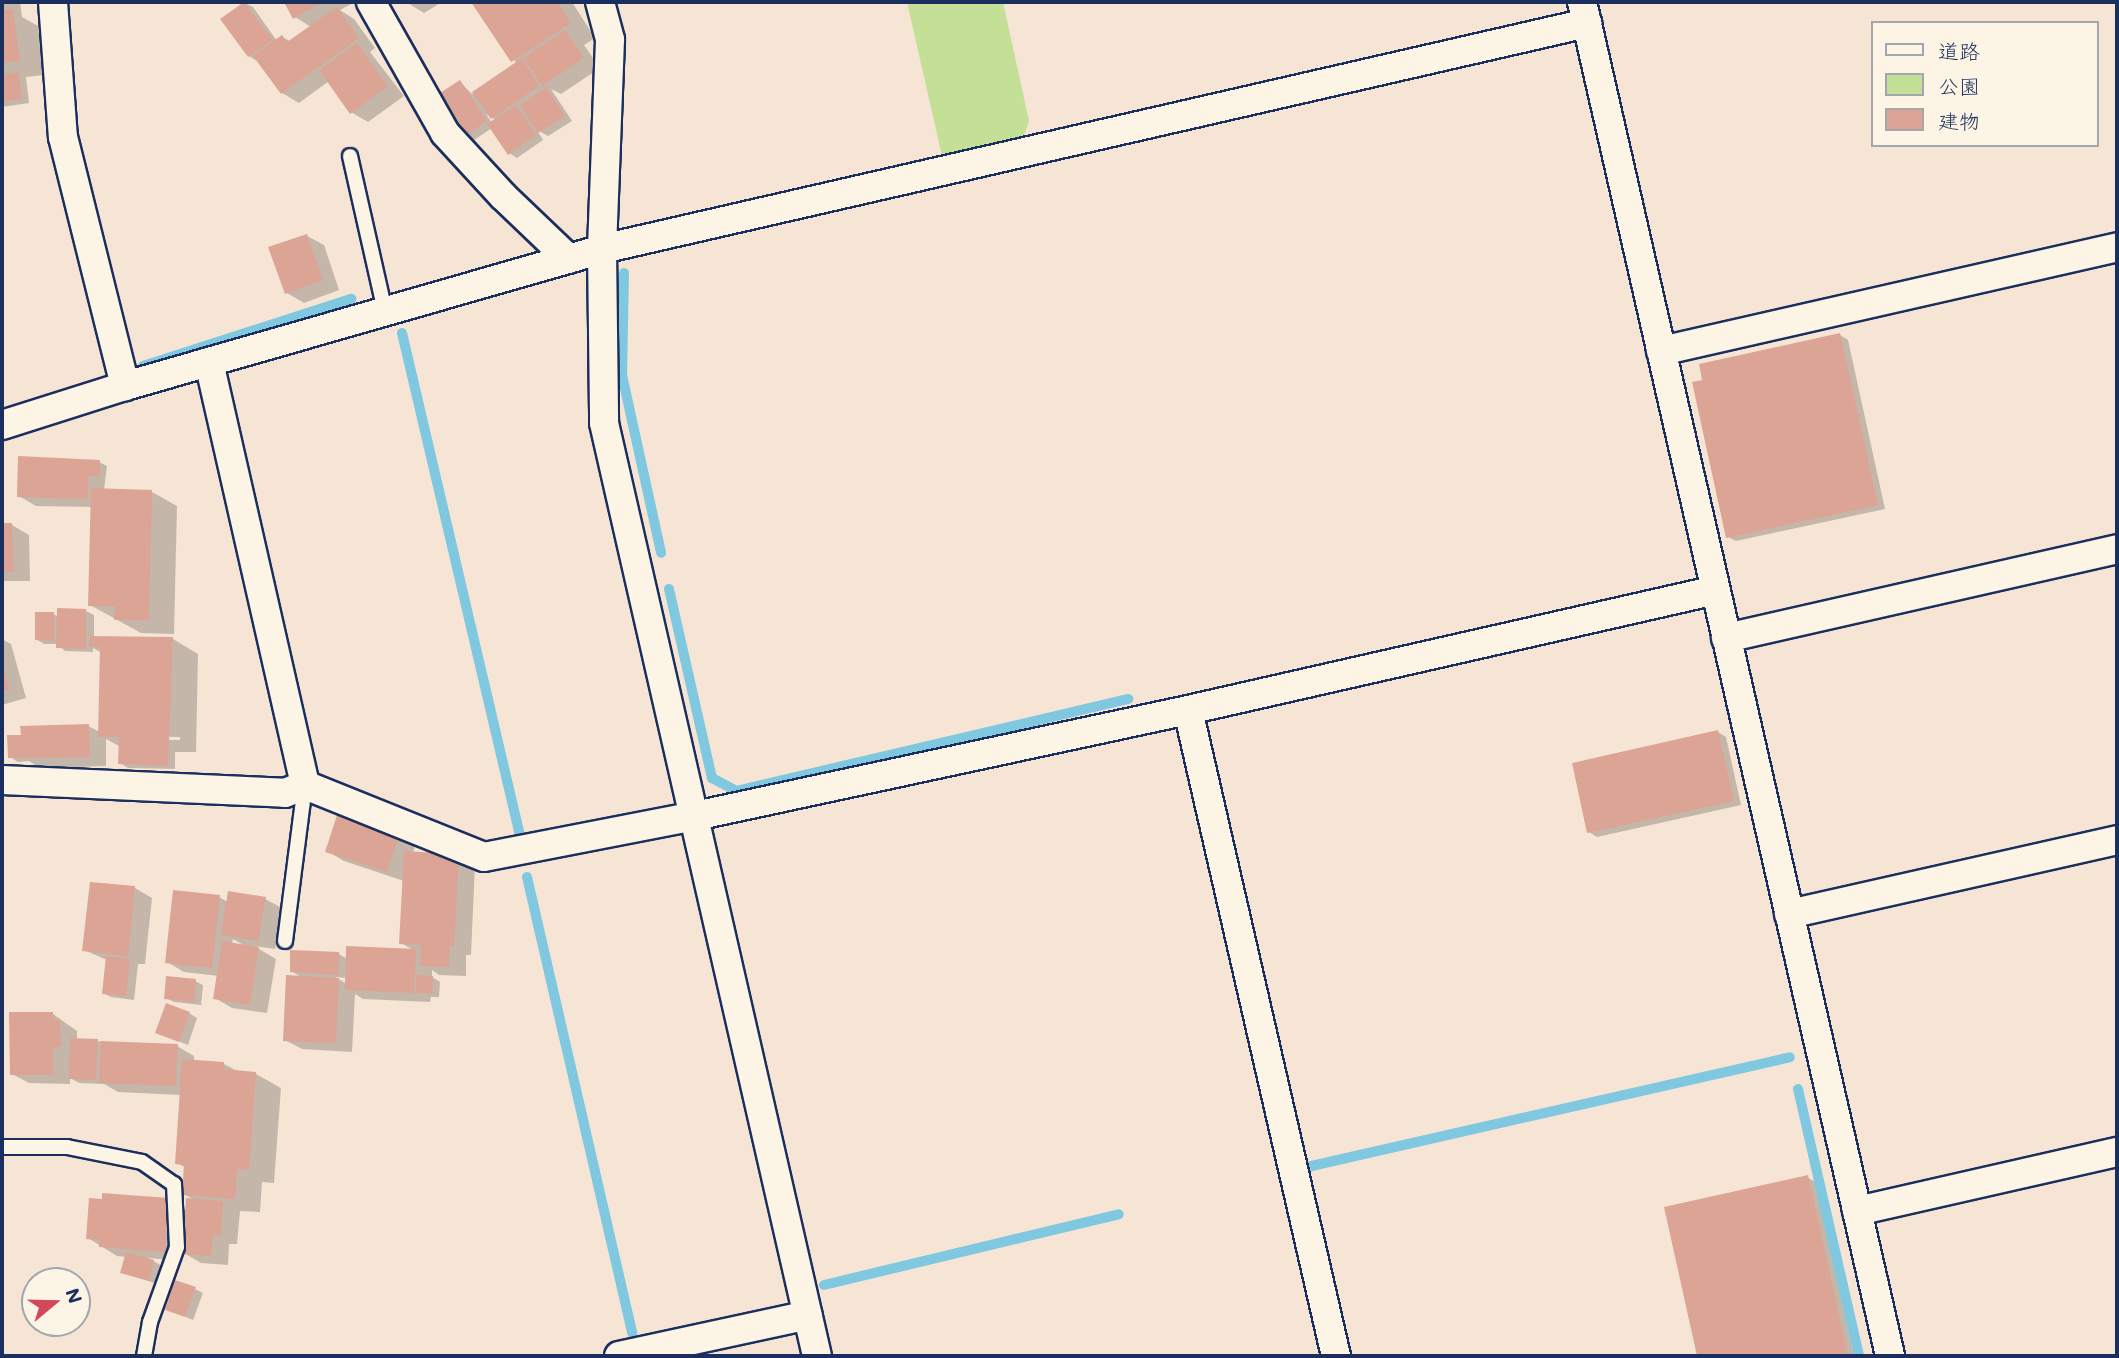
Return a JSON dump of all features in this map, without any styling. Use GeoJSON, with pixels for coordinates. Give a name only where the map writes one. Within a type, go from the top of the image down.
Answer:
{"type":"FeatureCollection","features":[{"type":"Feature","properties":{"kind":"street"},"geometry":{"type":"LineString","coordinates":[[53,2],[63,138],[125,386]]}},
{"type":"Feature","properties":{"kind":"street"},"geometry":{"type":"LineString","coordinates":[[371,2],[446,133],[503,196],[569,259]]}},
{"type":"Feature","properties":{"kind":"street"},"geometry":{"type":"LineString","coordinates":[[600,2],[610,40],[602,249],[604,423],[817,1356]]}},
{"type":"Feature","properties":{"kind":"street"},"geometry":{"type":"LineString","coordinates":[[2,425],[125,386],[602,249],[1585,12],[1890,1356]]}},
{"type":"Feature","properties":{"kind":"street"},"geometry":{"type":"LineString","coordinates":[[1661,351],[2117,247]]}},
{"type":"Feature","properties":{"kind":"street"},"geometry":{"type":"LineString","coordinates":[[209,362],[304,785]]}},
{"type":"Feature","properties":{"kind":"street"},"geometry":{"type":"LineString","coordinates":[[1727,638],[2117,549]]}},
{"type":"Feature","properties":{"kind":"street"},"geometry":{"type":"LineString","coordinates":[[2,780],[285,793],[304,785],[484,857],[695,816],[1188,710],[1716,590]]}},
{"type":"Feature","properties":{"kind":"street"},"geometry":{"type":"LineString","coordinates":[[1188,710],[1336,1356]]}},
{"type":"Feature","properties":{"kind":"street"},"geometry":{"type":"LineString","coordinates":[[1789,914],[2117,840]]}},
{"type":"Feature","properties":{"kind":"street"},"geometry":{"type":"LineString","coordinates":[[1857,1211],[2117,1152]]}},
{"type":"Feature","properties":{"kind":"street"},"geometry":{"type":"LineString","coordinates":[[619,1356],[808,1315]]}},
{"type":"Feature","properties":{"kind":"lane"},"geometry":{"type":"LineString","coordinates":[[350,156],[385,311]]}},
{"type":"Feature","properties":{"kind":"lane"},"geometry":{"type":"LineString","coordinates":[[285,941],[304,785]]}},
{"type":"Feature","properties":{"kind":"lane"},"geometry":{"type":"LineString","coordinates":[[2,1147],[67,1147],[142,1162],[174,1184],[177,1247],[150,1322],[144,1356]]}},
{"type":"Feature","properties":{"kind":"green space"},"geometry":{"type":"Polygon","coordinates":[[[907,2],[1003,2],[1029,121],[1023,138],[942,156],[907,2]]]}},
{"type":"Feature","properties":{"kind":"building"},"geometry":{"type":"Polygon","coordinates":[[[244,2],[273,40],[248,57],[220,19],[244,2]]]}},
{"type":"Feature","properties":{"kind":"building"},"geometry":{"type":"Polygon","coordinates":[[[284,2],[322,2],[293,19],[284,2]]]}},
{"type":"Feature","properties":{"kind":"building"},"geometry":{"type":"Polygon","coordinates":[[[471,2],[557,2],[571,23],[511,62],[471,2]]]}},
{"type":"Feature","properties":{"kind":"building"},"geometry":{"type":"Polygon","coordinates":[[[337,7],[359,38],[281,94],[253,56],[282,35],[287,42],[337,7]]]}},
{"type":"Feature","properties":{"kind":"building"},"geometry":{"type":"Polygon","coordinates":[[[13,9],[20,61],[2,63],[2,11],[13,9]]]}},
{"type":"Feature","properties":{"kind":"building"},"geometry":{"type":"Polygon","coordinates":[[[565,30],[584,58],[542,86],[524,58],[565,30]]]}},
{"type":"Feature","properties":{"kind":"building"},"geometry":{"type":"Polygon","coordinates":[[[357,43],[388,86],[350,114],[319,70],[357,43]]]}},
{"type":"Feature","properties":{"kind":"building"},"geometry":{"type":"Polygon","coordinates":[[[522,58],[539,86],[491,119],[472,92],[522,58]]]}},
{"type":"Feature","properties":{"kind":"building"},"geometry":{"type":"Polygon","coordinates":[[[18,72],[22,99],[2,102],[2,74],[18,72]]]}},
{"type":"Feature","properties":{"kind":"building"},"geometry":{"type":"Polygon","coordinates":[[[460,80],[487,121],[465,136],[437,95],[460,80]]]}},
{"type":"Feature","properties":{"kind":"building"},"geometry":{"type":"Polygon","coordinates":[[[546,87],[565,116],[538,133],[520,105],[546,87]]]}},
{"type":"Feature","properties":{"kind":"building"},"geometry":{"type":"Polygon","coordinates":[[[516,105],[536,135],[508,155],[487,124],[516,105]]]}},
{"type":"Feature","properties":{"kind":"building"},"geometry":{"type":"Polygon","coordinates":[[[307,234],[323,280],[285,294],[268,247],[307,234]]]}},
{"type":"Feature","properties":{"kind":"building"},"geometry":{"type":"Polygon","coordinates":[[[1840,333],[1878,505],[1726,538],[1692,382],[1702,380],[1699,364],[1840,333]]]}},
{"type":"Feature","properties":{"kind":"building"},"geometry":{"type":"Polygon","coordinates":[[[18,456],[100,460],[100,476],[88,476],[88,499],[17,497],[18,456]]]}},
{"type":"Feature","properties":{"kind":"building"},"geometry":{"type":"Polygon","coordinates":[[[91,488],[152,490],[149,620],[114,620],[115,606],[88,606],[91,488]]]}},
{"type":"Feature","properties":{"kind":"building"},"geometry":{"type":"Polygon","coordinates":[[[2,523],[12,523],[14,572],[2,572],[2,523]]]}},
{"type":"Feature","properties":{"kind":"building"},"geometry":{"type":"Polygon","coordinates":[[[57,608],[86,609],[86,649],[56,648],[57,608]]]}},
{"type":"Feature","properties":{"kind":"building"},"geometry":{"type":"Polygon","coordinates":[[[35,612],[54,612],[54,641],[35,640],[35,612]]]}},
{"type":"Feature","properties":{"kind":"building"},"geometry":{"type":"Polygon","coordinates":[[[90,636],[173,637],[168,766],[118,764],[119,737],[98,737],[100,647],[89,647],[90,636]]]}},
{"type":"Feature","properties":{"kind":"building"},"geometry":{"type":"Polygon","coordinates":[[[2,664],[9,689],[2,691],[2,664]]]}},
{"type":"Feature","properties":{"kind":"building"},"geometry":{"type":"Polygon","coordinates":[[[89,724],[90,757],[8,758],[7,735],[21,735],[20,726],[89,724]]]}},
{"type":"Feature","properties":{"kind":"building"},"geometry":{"type":"Polygon","coordinates":[[[1718,730],[1734,801],[1587,833],[1572,763],[1718,730]]]}},
{"type":"Feature","properties":{"kind":"building"},"geometry":{"type":"Polygon","coordinates":[[[338,812],[400,832],[387,872],[325,852],[338,812]]]}},
{"type":"Feature","properties":{"kind":"building"},"geometry":{"type":"Polygon","coordinates":[[[404,851],[459,854],[454,946],[450,946],[449,967],[420,966],[421,945],[399,944],[404,851]]]}},
{"type":"Feature","properties":{"kind":"building"},"geometry":{"type":"Polygon","coordinates":[[[90,882],[135,886],[128,956],[82,951],[90,882]]]}},
{"type":"Feature","properties":{"kind":"building"},"geometry":{"type":"Polygon","coordinates":[[[173,890],[220,895],[212,968],[165,963],[173,890]]]}},
{"type":"Feature","properties":{"kind":"building"},"geometry":{"type":"Polygon","coordinates":[[[228,891],[266,897],[258,941],[221,935],[228,891]]]}},
{"type":"Feature","properties":{"kind":"building"},"geometry":{"type":"Polygon","coordinates":[[[222,941],[259,947],[250,1005],[213,999],[222,941]]]}},
{"type":"Feature","properties":{"kind":"building"},"geometry":{"type":"Polygon","coordinates":[[[346,946],[416,949],[414,993],[345,990],[346,946]]]}},
{"type":"Feature","properties":{"kind":"building"},"geometry":{"type":"Polygon","coordinates":[[[290,950],[339,952],[339,975],[290,972],[290,950]]]}},
{"type":"Feature","properties":{"kind":"building"},"geometry":{"type":"Polygon","coordinates":[[[106,956],[130,959],[126,996],[102,994],[106,956]]]}},
{"type":"Feature","properties":{"kind":"building"},"geometry":{"type":"Polygon","coordinates":[[[286,975],[339,978],[336,1043],[283,1041],[286,975]]]}},
{"type":"Feature","properties":{"kind":"building"},"geometry":{"type":"Polygon","coordinates":[[[416,975],[433,976],[432,994],[416,993],[416,975]]]}},
{"type":"Feature","properties":{"kind":"building"},"geometry":{"type":"Polygon","coordinates":[[[166,976],[196,979],[194,1002],[164,999],[166,976]]]}},
{"type":"Feature","properties":{"kind":"building"},"geometry":{"type":"Polygon","coordinates":[[[166,1003],[190,1012],[179,1042],[155,1033],[166,1003]]]}},
{"type":"Feature","properties":{"kind":"building"},"geometry":{"type":"Polygon","coordinates":[[[9,1012],[53,1012],[53,1020],[60,1020],[61,1047],[53,1047],[53,1075],[10,1075],[9,1012]]]}},
{"type":"Feature","properties":{"kind":"building"},"geometry":{"type":"Polygon","coordinates":[[[70,1038],[98,1039],[96,1080],[69,1079],[70,1038]]]}},
{"type":"Feature","properties":{"kind":"building"},"geometry":{"type":"Polygon","coordinates":[[[101,1041],[178,1044],[176,1086],[99,1083],[101,1041]]]}},
{"type":"Feature","properties":{"kind":"building"},"geometry":{"type":"Polygon","coordinates":[[[182,1059],[224,1062],[224,1069],[256,1072],[249,1170],[237,1169],[235,1199],[182,1195],[184,1165],[175,1164],[182,1059]]]}},
{"type":"Feature","properties":{"kind":"building"},"geometry":{"type":"Polygon","coordinates":[[[1808,1175],[1848,1356],[1697,1356],[1664,1207],[1808,1175]]]}},
{"type":"Feature","properties":{"kind":"building"},"geometry":{"type":"Polygon","coordinates":[[[102,1193],[169,1198],[165,1252],[99,1247],[99,1240],[86,1239],[89,1198],[102,1199],[102,1193]]]}},
{"type":"Feature","properties":{"kind":"building"},"geometry":{"type":"Polygon","coordinates":[[[186,1198],[223,1201],[221,1236],[213,1235],[211,1256],[182,1254],[186,1198]]]}},
{"type":"Feature","properties":{"kind":"building"},"geometry":{"type":"Polygon","coordinates":[[[126,1252],[154,1260],[149,1281],[120,1273],[126,1252]]]}},
{"type":"Feature","properties":{"kind":"building"},"geometry":{"type":"Polygon","coordinates":[[[175,1280],[196,1287],[185,1317],[165,1310],[175,1280]]]}},
{"type":"Feature","properties":{"kind":"waterway"},"geometry":{"type":"LineString","coordinates":[[624,273],[622,375],[661,553]]}},
{"type":"Feature","properties":{"kind":"waterway"},"geometry":{"type":"LineString","coordinates":[[143,366],[351,299]]}},
{"type":"Feature","properties":{"kind":"waterway"},"geometry":{"type":"LineString","coordinates":[[402,333],[521,840]]}},
{"type":"Feature","properties":{"kind":"waterway"},"geometry":{"type":"LineString","coordinates":[[669,589],[712,778],[736,791],[1128,699]]}},
{"type":"Feature","properties":{"kind":"waterway"},"geometry":{"type":"LineString","coordinates":[[527,877],[632,1333]]}},
{"type":"Feature","properties":{"kind":"waterway"},"geometry":{"type":"LineString","coordinates":[[1307,1167],[1790,1057]]}},
{"type":"Feature","properties":{"kind":"waterway"},"geometry":{"type":"LineString","coordinates":[[1798,1089],[1859,1356]]}},
{"type":"Feature","properties":{"kind":"waterway"},"geometry":{"type":"LineString","coordinates":[[824,1285],[1119,1214]]}}]}
